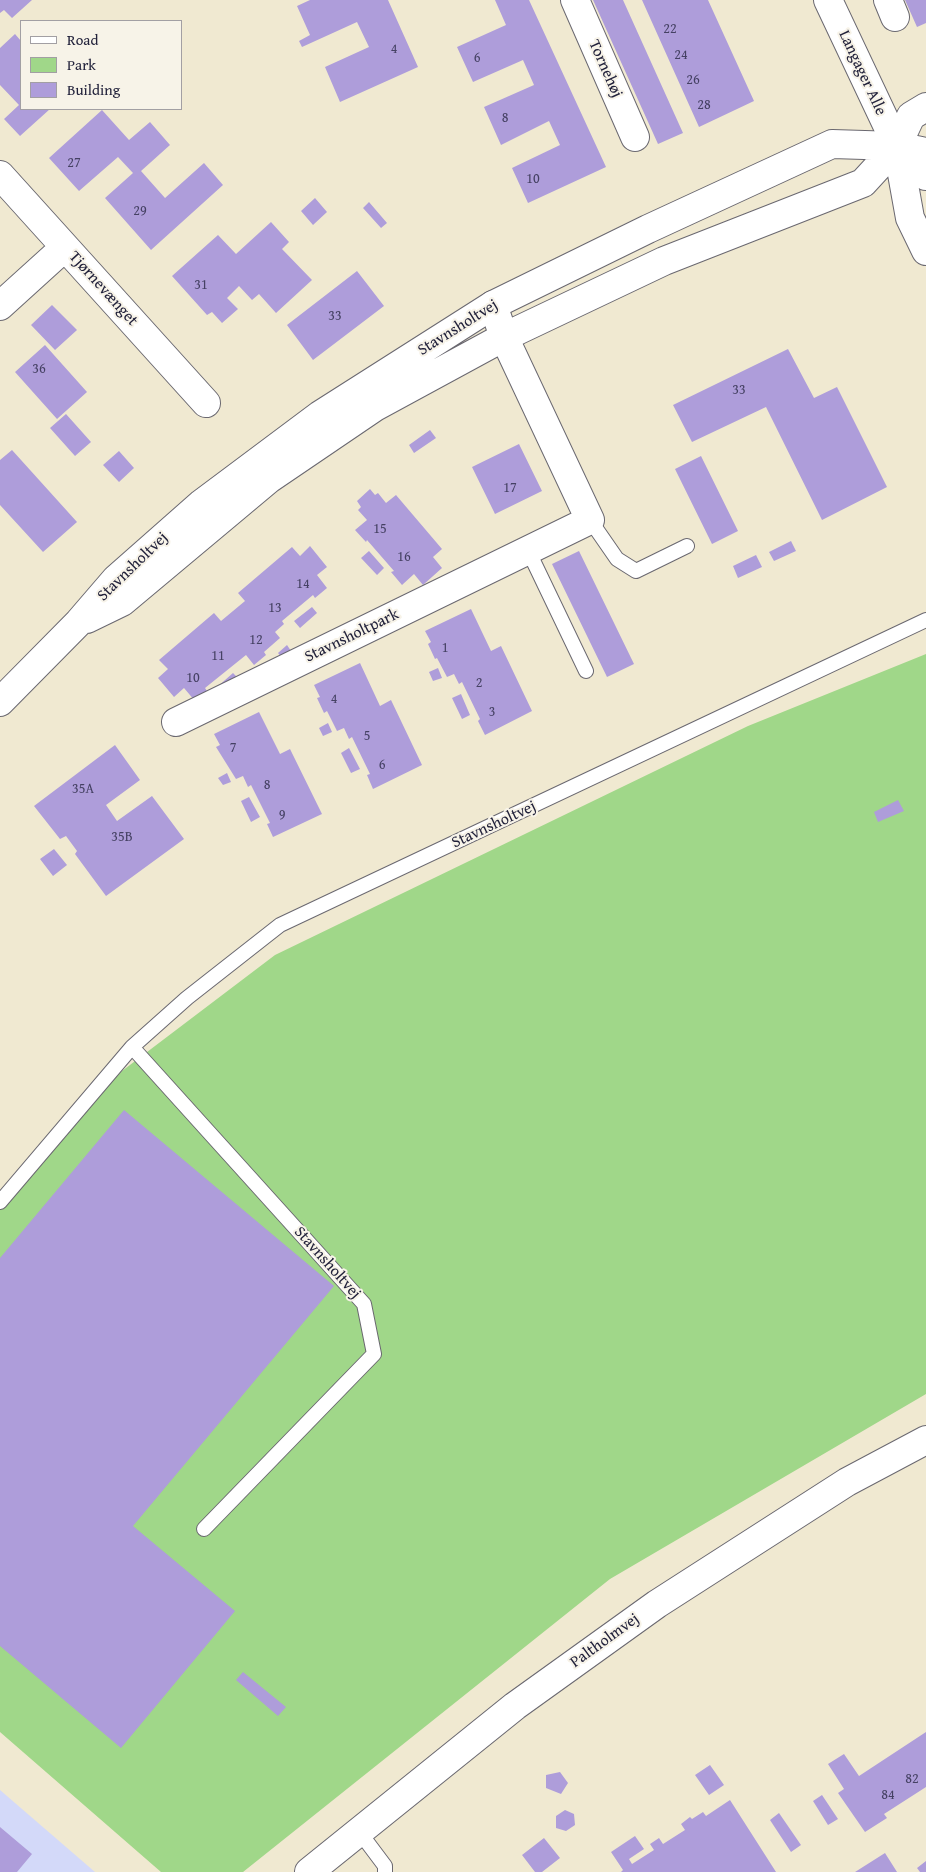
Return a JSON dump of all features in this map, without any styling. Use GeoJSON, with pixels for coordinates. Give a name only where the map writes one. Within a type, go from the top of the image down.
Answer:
{"type":"FeatureCollection","features":[{"type":"Feature","properties":{"kind":"street","name":"Tornehøj"},"geometry":{"type":"LineString","coordinates":[[576,0],[636,137]]}},
{"type":"Feature","properties":{"kind":"street","name":"Langager Alle"},"geometry":{"type":"LineString","coordinates":[[828,0],[897,146]]}},
{"type":"Feature","properties":{"kind":"street","name":"Stavnsholtvej"},"geometry":{"type":"LineString","coordinates":[[79,622],[122,602],[270,479],[375,407],[504,337],[664,261],[863,183],[897,146],[911,116],[926,107]]}},
{"type":"Feature","properties":{"kind":"street","name":"Stavnsholtvej"},"geometry":{"type":"LineString","coordinates":[[897,146],[926,132]]}},
{"type":"Feature","properties":{"kind":"street","name":"Stavnsholtvej"},"geometry":{"type":"LineString","coordinates":[[0,702],[79,622],[116,579],[201,504],[264,455],[320,415],[493,305],[648,229],[832,144],[897,146],[926,152]]}},
{"type":"Feature","properties":{"kind":"street"},"geometry":{"type":"LineString","coordinates":[[897,146],[926,176]]}},
{"type":"Feature","properties":{"kind":"street"},"geometry":{"type":"LineString","coordinates":[[897,146],[910,218],[926,251]]}},
{"type":"Feature","properties":{"kind":"street","name":"Tjørnevænget"},"geometry":{"type":"LineString","coordinates":[[0,175],[206,403]]}},
{"type":"Feature","properties":{"kind":"street"},"geometry":{"type":"LineString","coordinates":[[0,306],[65,247]]}},
{"type":"Feature","properties":{"kind":"street"},"geometry":{"type":"LineString","coordinates":[[493,305],[504,337],[590,520]]}},
{"type":"Feature","properties":{"kind":"street","name":"Stavnsholtpark"},"geometry":{"type":"LineString","coordinates":[[176,722],[590,520]]}},
{"type":"Feature","properties":{"kind":"street","name":"Paltholmvej"},"geometry":{"type":"LineString","coordinates":[[310,1872],[358,1830],[515,1706],[657,1604],[847,1482],[925,1440]]}},
{"type":"Feature","properties":{"kind":"lane"},"geometry":{"type":"LineString","coordinates":[[590,520],[617,559],[636,571],[687,546]]}},
{"type":"Feature","properties":{"kind":"lane"},"geometry":{"type":"LineString","coordinates":[[528,550],[586,671]]}},
{"type":"Feature","properties":{"kind":"lane","name":"Stavnsholtvej"},"geometry":{"type":"LineString","coordinates":[[0,1202],[132,1047],[186,998],[280,926],[926,620]]}},
{"type":"Feature","properties":{"kind":"lane","name":"Stavnsholtvej"},"geometry":{"type":"LineString","coordinates":[[881,640],[926,627]]}},
{"type":"Feature","properties":{"kind":"lane","name":"Stavnsholtvej"},"geometry":{"type":"LineString","coordinates":[[132,1047],[364,1304],[374,1354],[204,1529]]}},
{"type":"Feature","properties":{"kind":"lane"},"geometry":{"type":"LineString","coordinates":[[358,1830],[385,1866],[385,1872]]}},
{"type":"Feature","properties":{"kind":"shaded area"},"geometry":{"type":"Polygon","coordinates":[[[0,1790],[95,1872],[0,1872],[0,1790]]]}},
{"type":"Feature","properties":{"kind":"green space"},"geometry":{"type":"Polygon","coordinates":[[[926,654],[926,1394],[610,1579],[243,1872],[161,1872],[0,1732],[0,1200],[122,1071],[275,955],[748,726],[926,654]]]}},
{"type":"Feature","properties":{"kind":"building"},"geometry":{"type":"Polygon","coordinates":[[[0,0],[32,0],[12,18],[4,10],[0,13],[0,0]]]}},
{"type":"Feature","properties":{"kind":"building"},"geometry":{"type":"Polygon","coordinates":[[[310,0],[388,0],[418,67],[340,102],[325,67],[369,47],[357,22],[302,47],[299,41],[310,35],[297,6],[310,0]]]}},
{"type":"Feature","properties":{"kind":"building"},"geometry":{"type":"Polygon","coordinates":[[[495,0],[529,0],[606,167],[528,203],[512,168],[560,145],[549,121],[501,145],[484,107],[534,85],[523,60],[473,82],[457,47],[506,25],[495,0]]]}},
{"type":"Feature","properties":{"kind":"building"},"geometry":{"type":"Polygon","coordinates":[[[593,0],[623,0],[683,133],[658,144],[593,0]]]}},
{"type":"Feature","properties":{"kind":"building"},"geometry":{"type":"Polygon","coordinates":[[[642,0],[708,0],[754,101],[699,127],[642,0]]]}},
{"type":"Feature","properties":{"kind":"building"},"geometry":{"type":"Polygon","coordinates":[[[905,0],[926,0],[926,23],[917,27],[905,0]]]}},
{"type":"Feature","properties":{"kind":"building"},"geometry":{"type":"Polygon","coordinates":[[[15,34],[20,40],[20,110],[49,110],[20,136],[4,119],[19,105],[0,85],[0,48],[15,34]]]}},
{"type":"Feature","properties":{"kind":"building"},"geometry":{"type":"Polygon","coordinates":[[[102,110],[129,140],[150,122],[170,145],[141,171],[165,198],[204,163],[223,185],[151,250],[105,198],[133,173],[118,157],[79,191],[49,158],[102,110]]]}},
{"type":"Feature","properties":{"kind":"building"},"geometry":{"type":"Polygon","coordinates":[[[315,198],[327,212],[313,225],[301,211],[315,198]]]}},
{"type":"Feature","properties":{"kind":"building"},"geometry":{"type":"Polygon","coordinates":[[[369,202],[387,223],[381,228],[363,208],[369,202]]]}},
{"type":"Feature","properties":{"kind":"building"},"geometry":{"type":"Polygon","coordinates":[[[271,222],[289,242],[282,249],[312,280],[276,313],[259,294],[252,300],[239,286],[227,298],[238,309],[222,323],[212,312],[207,315],[172,276],[218,235],[236,254],[271,222]]]}},
{"type":"Feature","properties":{"kind":"building"},"geometry":{"type":"Polygon","coordinates":[[[357,271],[384,306],[313,360],[287,325],[357,271]]]}},
{"type":"Feature","properties":{"kind":"building"},"geometry":{"type":"Polygon","coordinates":[[[52,305],[77,330],[55,350],[31,325],[52,305]]]}},
{"type":"Feature","properties":{"kind":"building"},"geometry":{"type":"Polygon","coordinates":[[[45,345],[87,392],[57,419],[15,372],[45,345]]]}},
{"type":"Feature","properties":{"kind":"building"},"geometry":{"type":"Polygon","coordinates":[[[788,349],[814,398],[837,387],[887,487],[822,520],[766,407],[692,442],[673,405],[788,349]]]}},
{"type":"Feature","properties":{"kind":"building"},"geometry":{"type":"Polygon","coordinates":[[[66,414],[91,442],[75,456],[50,428],[66,414]]]}},
{"type":"Feature","properties":{"kind":"building"},"geometry":{"type":"Polygon","coordinates":[[[430,430],[436,438],[414,453],[409,445],[430,430]]]}},
{"type":"Feature","properties":{"kind":"building"},"geometry":{"type":"Polygon","coordinates":[[[519,444],[542,491],[495,514],[472,467],[519,444]]]}},
{"type":"Feature","properties":{"kind":"building"},"geometry":{"type":"Polygon","coordinates":[[[12,450],[77,522],[43,552],[0,505],[0,460],[12,450]]]}},
{"type":"Feature","properties":{"kind":"building"},"geometry":{"type":"Polygon","coordinates":[[[119,451],[134,468],[119,482],[103,465],[119,451]]]}},
{"type":"Feature","properties":{"kind":"building"},"geometry":{"type":"Polygon","coordinates":[[[701,456],[738,531],[712,544],[675,469],[701,456]]]}},
{"type":"Feature","properties":{"kind":"building"},"geometry":{"type":"Polygon","coordinates":[[[370,489],[375,495],[378,493],[386,503],[396,495],[442,549],[433,557],[442,568],[423,585],[414,574],[402,585],[391,572],[394,571],[367,540],[366,542],[355,530],[367,520],[358,510],[361,507],[357,501],[370,489]]]}},
{"type":"Feature","properties":{"kind":"building"},"geometry":{"type":"Polygon","coordinates":[[[791,541],[796,551],[774,561],[769,552],[791,541]]]}},
{"type":"Feature","properties":{"kind":"building"},"geometry":{"type":"Polygon","coordinates":[[[310,546],[327,567],[317,575],[327,588],[315,598],[313,595],[282,621],[284,624],[275,632],[280,638],[264,652],[266,655],[254,665],[246,655],[205,688],[207,691],[195,701],[184,688],[174,697],[158,678],[168,669],[159,660],[214,613],[221,621],[245,601],[238,593],[292,547],[300,556],[310,546]]]}},
{"type":"Feature","properties":{"kind":"building"},"geometry":{"type":"Polygon","coordinates":[[[369,551],[384,568],[377,575],[361,558],[369,551]]]}},
{"type":"Feature","properties":{"kind":"building"},"geometry":{"type":"Polygon","coordinates":[[[579,551],[634,664],[607,677],[552,564],[579,551]]]}},
{"type":"Feature","properties":{"kind":"building"},"geometry":{"type":"Polygon","coordinates":[[[756,555],[762,567],[738,578],[733,566],[756,555]]]}},
{"type":"Feature","properties":{"kind":"building"},"geometry":{"type":"Polygon","coordinates":[[[312,607],[317,613],[300,628],[294,621],[312,607]]]}},
{"type":"Feature","properties":{"kind":"building"},"geometry":{"type":"Polygon","coordinates":[[[471,609],[491,651],[501,646],[532,711],[485,735],[478,721],[480,719],[462,682],[459,684],[454,674],[447,677],[437,658],[435,659],[428,644],[431,642],[425,631],[471,609]]]}},
{"type":"Feature","properties":{"kind":"building"},"geometry":{"type":"Polygon","coordinates":[[[287,645],[291,651],[282,658],[278,653],[287,645]]]}},
{"type":"Feature","properties":{"kind":"building"},"geometry":{"type":"Polygon","coordinates":[[[360,663],[380,706],[391,700],[422,765],[373,789],[367,775],[370,774],[352,737],[349,739],[344,728],[337,731],[327,711],[324,713],[317,698],[320,697],[314,685],[360,663]]]}},
{"type":"Feature","properties":{"kind":"building"},"geometry":{"type":"Polygon","coordinates":[[[438,668],[442,678],[433,681],[429,672],[438,668]]]}},
{"type":"Feature","properties":{"kind":"building"},"geometry":{"type":"Polygon","coordinates":[[[233,673],[239,679],[216,688],[233,673]]]}},
{"type":"Feature","properties":{"kind":"building"},"geometry":{"type":"Polygon","coordinates":[[[461,694],[470,715],[462,719],[452,698],[461,694]]]}},
{"type":"Feature","properties":{"kind":"building"},"geometry":{"type":"Polygon","coordinates":[[[259,712],[280,754],[290,749],[322,814],[273,837],[267,824],[270,823],[251,785],[248,787],[243,776],[236,779],[216,747],[220,745],[214,734],[259,712]]]}},
{"type":"Feature","properties":{"kind":"building"},"geometry":{"type":"Polygon","coordinates":[[[328,723],[332,732],[323,736],[319,728],[328,723]]]}},
{"type":"Feature","properties":{"kind":"building"},"geometry":{"type":"Polygon","coordinates":[[[115,745],[140,780],[106,805],[117,821],[152,796],[184,839],[106,896],[75,854],[77,851],[66,836],[60,839],[34,806],[115,745]]]}},
{"type":"Feature","properties":{"kind":"building"},"geometry":{"type":"Polygon","coordinates":[[[349,748],[360,769],[351,773],[341,753],[349,748]]]}},
{"type":"Feature","properties":{"kind":"building"},"geometry":{"type":"Polygon","coordinates":[[[227,773],[231,782],[223,785],[218,778],[227,773]]]}},
{"type":"Feature","properties":{"kind":"building"},"geometry":{"type":"Polygon","coordinates":[[[249,797],[260,817],[251,822],[241,801],[249,797]]]}},
{"type":"Feature","properties":{"kind":"building"},"geometry":{"type":"Polygon","coordinates":[[[898,800],[904,811],[878,822],[874,812],[898,800]]]}},
{"type":"Feature","properties":{"kind":"building"},"geometry":{"type":"Polygon","coordinates":[[[54,849],[67,865],[53,876],[40,859],[54,849]]]}},
{"type":"Feature","properties":{"kind":"building"},"geometry":{"type":"Polygon","coordinates":[[[124,1110],[334,1286],[133,1526],[235,1611],[121,1748],[0,1646],[0,1258],[124,1110]]]}},
{"type":"Feature","properties":{"kind":"building"},"geometry":{"type":"Polygon","coordinates":[[[243,1672],[286,1707],[278,1716],[236,1680],[243,1672]]]}},
{"type":"Feature","properties":{"kind":"building"},"geometry":{"type":"Polygon","coordinates":[[[926,1732],[926,1787],[884,1814],[887,1818],[865,1832],[838,1793],[844,1789],[828,1764],[844,1754],[859,1776],[926,1732]]]}},
{"type":"Feature","properties":{"kind":"building"},"geometry":{"type":"Polygon","coordinates":[[[710,1765],[724,1785],[709,1795],[695,1775],[710,1765]]]}},
{"type":"Feature","properties":{"kind":"building"},"geometry":{"type":"Polygon","coordinates":[[[560,1772],[568,1783],[561,1794],[546,1788],[546,1775],[560,1772]]]}},
{"type":"Feature","properties":{"kind":"building"},"geometry":{"type":"Polygon","coordinates":[[[822,1795],[838,1819],[828,1825],[813,1801],[822,1795]]]}},
{"type":"Feature","properties":{"kind":"building"},"geometry":{"type":"Polygon","coordinates":[[[730,1800],[776,1872],[621,1872],[623,1870],[611,1852],[635,1836],[644,1849],[629,1859],[632,1864],[654,1850],[650,1844],[659,1838],[663,1844],[685,1830],[681,1824],[690,1817],[692,1819],[703,1812],[706,1816],[730,1800]]]}},
{"type":"Feature","properties":{"kind":"building"},"geometry":{"type":"Polygon","coordinates":[[[565,1810],[574,1814],[575,1825],[566,1831],[556,1828],[556,1816],[565,1810]]]}},
{"type":"Feature","properties":{"kind":"building"},"geometry":{"type":"Polygon","coordinates":[[[779,1813],[801,1845],[791,1852],[770,1820],[779,1813]]]}},
{"type":"Feature","properties":{"kind":"building"},"geometry":{"type":"Polygon","coordinates":[[[0,1827],[32,1854],[17,1872],[0,1872],[0,1827]]]}},
{"type":"Feature","properties":{"kind":"building"},"geometry":{"type":"Polygon","coordinates":[[[544,1838],[560,1858],[542,1872],[535,1872],[522,1855],[544,1838]]]}},
{"type":"Feature","properties":{"kind":"building"},"geometry":{"type":"Polygon","coordinates":[[[885,1853],[897,1872],[855,1872],[885,1853]]]}},
{"type":"Feature","properties":{"kind":"building"},"geometry":{"type":"Polygon","coordinates":[[[926,1861],[926,1872],[920,1872],[917,1868],[926,1861]]]}}]}
